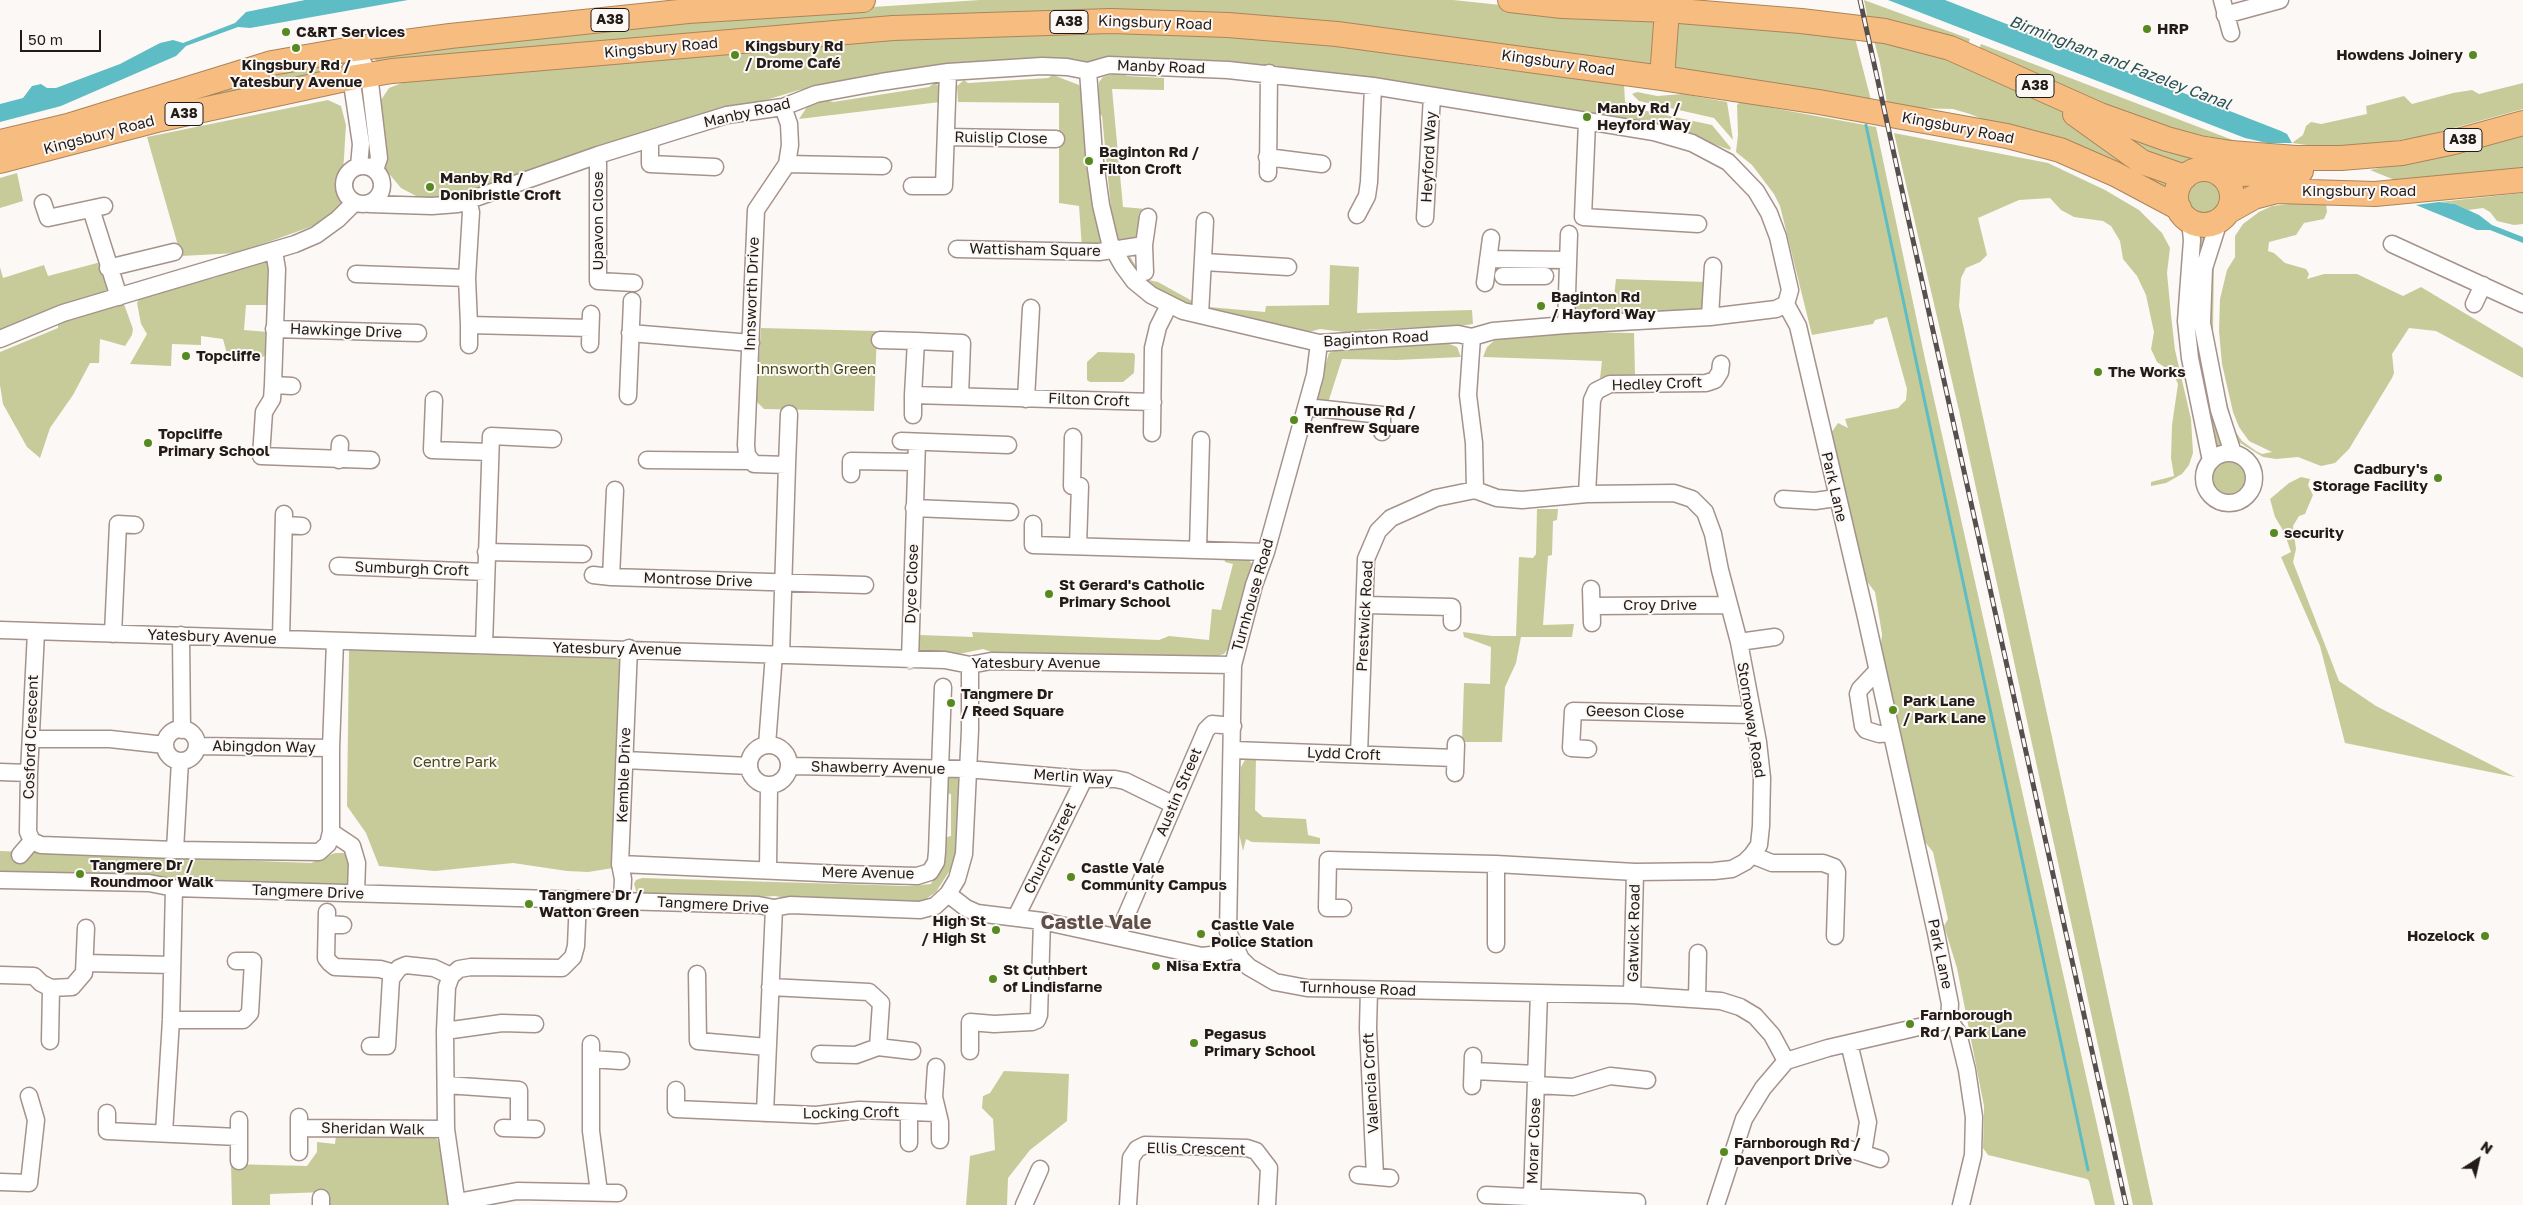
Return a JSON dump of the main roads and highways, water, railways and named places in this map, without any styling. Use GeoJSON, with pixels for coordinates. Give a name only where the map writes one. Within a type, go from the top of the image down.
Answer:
{"type":"FeatureCollection","features":[{"type":"Feature","properties":{"kind":"highway","name":"Kingsbury Road"},"geometry":{"type":"LineString","coordinates":[[0,161],[161,119],[362,61],[688,10],[864,0]]}},
{"type":"Feature","properties":{"kind":"highway","name":"A38"},"geometry":{"type":"LineString","coordinates":[[1510,0],[1610,9],[1668,5],[1886,31],[1950,48],[2100,115],[2167,139],[2200,148],[2296,158],[2341,158],[2402,153],[2454,142],[2523,123]]}},
{"type":"Feature","properties":{"kind":"highway"},"geometry":{"type":"LineString","coordinates":[[1662,78],[1668,5]]}},
{"type":"Feature","properties":{"kind":"highway","name":"Kingsbury Road"},"geometry":{"type":"LineString","coordinates":[[0,142],[68,126],[272,63],[362,61],[893,28],[1111,21],[1228,25],[1337,34],[1662,78],[1819,102],[2007,136],[2060,150],[2114,174],[2184,214]]}},
{"type":"Feature","properties":{"kind":"highway","name":"A38"},"geometry":{"type":"LineString","coordinates":[[2036,86],[2132,156],[2185,177],[2199,170],[2221,175],[2359,166],[2382,161],[2402,153]]}},
{"type":"Feature","properties":{"kind":"highway"},"geometry":{"type":"LineString","coordinates":[[2221,175],[2227,181],[2232,196],[2224,216]]}},
{"type":"Feature","properties":{"kind":"highway"},"geometry":{"type":"LineString","coordinates":[[2184,214],[2177,192],[2185,177]]}},
{"type":"Feature","properties":{"kind":"highway","name":"Kingsbury Road"},"geometry":{"type":"LineString","coordinates":[[2224,216],[2254,197],[2277,190],[2385,193],[2523,180]]}},
{"type":"Feature","properties":{"kind":"highway","name":"A38"},"geometry":{"type":"LineString","coordinates":[[2184,214],[2201,225],[2224,216]]}},
{"type":"Feature","properties":{"kind":"water"},"geometry":{"type":"Polygon","coordinates":[[[305,0],[408,0],[250,28],[238,27],[186,46],[176,56],[61,106],[0,122],[0,104],[23,98],[32,86],[41,84],[47,88],[56,88],[120,64],[160,43],[173,40],[183,43],[235,23],[246,12],[305,0]]]}},
{"type":"Feature","properties":{"kind":"water"},"geometry":{"type":"Polygon","coordinates":[[[1888,0],[1945,0],[2281,131],[2287,134],[2292,143],[2267,143],[2245,138],[1888,0]]]}},
{"type":"Feature","properties":{"kind":"water"},"geometry":{"type":"Polygon","coordinates":[[[2439,202],[2455,204],[2479,215],[2492,225],[2523,237],[2523,243],[2490,230],[2477,230],[2416,205],[2439,202]]]}},
{"type":"Feature","properties":{"kind":"waterway"},"geometry":{"type":"LineString","coordinates":[[1866,125],[2088,1170]]}},
{"type":"Feature","properties":{"kind":"railway"},"geometry":{"type":"LineString","coordinates":[[1860,0],[2126,1205]]}},
{"type":"Feature","properties":{"kind":"place","name":"HRP"},"geometry":{"type":"Point","coordinates":[2147,29]}},
{"type":"Feature","properties":{"kind":"place","name":"C&RT Services"},"geometry":{"type":"Point","coordinates":[286,32]}},
{"type":"Feature","properties":{"kind":"place","name":"Kingsbury Rd / Yatesbury Avenue"},"geometry":{"type":"Point","coordinates":[296,48]}},
{"type":"Feature","properties":{"kind":"place","name":"Kingsbury Rd / Drome Café"},"geometry":{"type":"Point","coordinates":[735,55]}},
{"type":"Feature","properties":{"kind":"place","name":"Howdens Joinery"},"geometry":{"type":"Point","coordinates":[2473,55]}},
{"type":"Feature","properties":{"kind":"place","name":"Manby Rd / Heyford Way"},"geometry":{"type":"Point","coordinates":[1587,117]}},
{"type":"Feature","properties":{"kind":"place","name":"Baginton Rd / Filton Croft"},"geometry":{"type":"Point","coordinates":[1089,161]}},
{"type":"Feature","properties":{"kind":"place","name":"Manby Rd / Donibristle Croft"},"geometry":{"type":"Point","coordinates":[430,187]}},
{"type":"Feature","properties":{"kind":"place","name":"Baginton Rd / Hayford Way"},"geometry":{"type":"Point","coordinates":[1541,306]}},
{"type":"Feature","properties":{"kind":"place","name":"Topcliffe"},"geometry":{"type":"Point","coordinates":[186,356]}},
{"type":"Feature","properties":{"kind":"place","name":"The Works"},"geometry":{"type":"Point","coordinates":[2098,372]}},
{"type":"Feature","properties":{"kind":"place","name":"Turnhouse Rd / Renfrew Square"},"geometry":{"type":"Point","coordinates":[1294,420]}},
{"type":"Feature","properties":{"kind":"place","name":"Topcliffe Primary School"},"geometry":{"type":"Point","coordinates":[148,443]}},
{"type":"Feature","properties":{"kind":"place","name":"Cadbury's Storage Facility"},"geometry":{"type":"Point","coordinates":[2438,478]}},
{"type":"Feature","properties":{"kind":"place","name":"security"},"geometry":{"type":"Point","coordinates":[2274,533]}},
{"type":"Feature","properties":{"kind":"place","name":"St Gerard's Catholic Primary School"},"geometry":{"type":"Point","coordinates":[1049,594]}},
{"type":"Feature","properties":{"kind":"place","name":"Tangmere Dr / Reed Square"},"geometry":{"type":"Point","coordinates":[951,703]}},
{"type":"Feature","properties":{"kind":"place","name":"Park Lane / Park Lane"},"geometry":{"type":"Point","coordinates":[1893,710]}},
{"type":"Feature","properties":{"kind":"place","name":"Tangmere Dr / Roundmoor Walk"},"geometry":{"type":"Point","coordinates":[80,874]}},
{"type":"Feature","properties":{"kind":"place","name":"Castle Vale Community Campus"},"geometry":{"type":"Point","coordinates":[1071,877]}},
{"type":"Feature","properties":{"kind":"place","name":"Tangmere Dr / Watton Green"},"geometry":{"type":"Point","coordinates":[529,904]}},
{"type":"Feature","properties":{"kind":"place","name":"High St / High St"},"geometry":{"type":"Point","coordinates":[996,930]}},
{"type":"Feature","properties":{"kind":"place","name":"Castle Vale Police Station"},"geometry":{"type":"Point","coordinates":[1201,934]}},
{"type":"Feature","properties":{"kind":"place","name":"Hozelock"},"geometry":{"type":"Point","coordinates":[2485,936]}},
{"type":"Feature","properties":{"kind":"place","name":"Nisa Extra"},"geometry":{"type":"Point","coordinates":[1156,966]}},
{"type":"Feature","properties":{"kind":"place","name":"St Cuthbert of Lindisfarne"},"geometry":{"type":"Point","coordinates":[993,979]}},
{"type":"Feature","properties":{"kind":"place","name":"Farnborough Rd / Park Lane"},"geometry":{"type":"Point","coordinates":[1910,1024]}},
{"type":"Feature","properties":{"kind":"place","name":"Pegasus Primary School"},"geometry":{"type":"Point","coordinates":[1194,1043]}},
{"type":"Feature","properties":{"kind":"place","name":"Farnborough Rd / Davenport Drive"},"geometry":{"type":"Point","coordinates":[1724,1152]}},
{"type":"Feature","properties":{"kind":"district","name":"Castle Vale"},"geometry":{"type":"Point","coordinates":[1096,923]}},
{"type":"Feature","properties":{"kind":"water label","name":"Birmingham and Fazeley Canal"},"geometry":{"type":"Point","coordinates":[2120,63]}},
{"type":"Feature","properties":{"kind":"park label","name":"Innsworth Green"},"geometry":{"type":"Point","coordinates":[816,369]}},
{"type":"Feature","properties":{"kind":"park label","name":"Centre Park"},"geometry":{"type":"Point","coordinates":[455,762]}}]}
